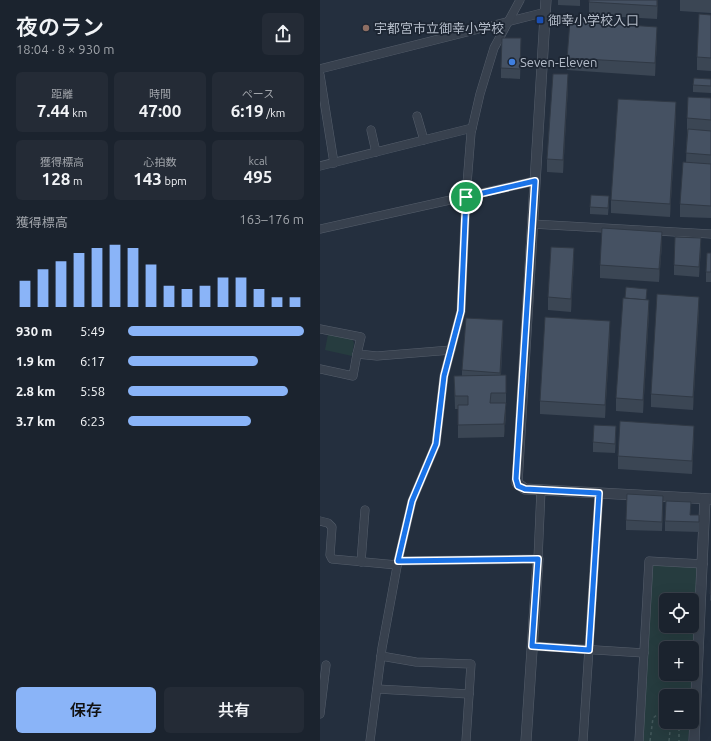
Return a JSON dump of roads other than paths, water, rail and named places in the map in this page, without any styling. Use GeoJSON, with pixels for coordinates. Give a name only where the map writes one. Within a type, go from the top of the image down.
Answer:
{"type":"FeatureCollection","features":[{"type":"Feature","properties":{"kind":"street"},"geometry":{"type":"LineString","coordinates":[[370,741],[381,656],[397,563],[412,501],[436,444],[444,376],[461,311],[466,197],[472,128],[480,94],[494,48],[507,21],[520,0]]}},
{"type":"Feature","properties":{"kind":"street"},"geometry":{"type":"LineString","coordinates":[[546,0],[516,479],[518,486],[522,488],[541,490],[708,499],[703,564],[694,741]]}},
{"type":"Feature","properties":{"kind":"street"},"geometry":{"type":"LineString","coordinates":[[320,69],[546,12]]}},
{"type":"Feature","properties":{"kind":"street"},"geometry":{"type":"LineString","coordinates":[[320,75],[334,163]]}},
{"type":"Feature","properties":{"kind":"street"},"geometry":{"type":"LineString","coordinates":[[417,116],[424,140]]}},
{"type":"Feature","properties":{"kind":"street"},"geometry":{"type":"LineString","coordinates":[[320,166],[472,128]]}},
{"type":"Feature","properties":{"kind":"street"},"geometry":{"type":"LineString","coordinates":[[371,130],[376,152]]}},
{"type":"Feature","properties":{"kind":"street"},"geometry":{"type":"LineString","coordinates":[[320,229],[535,181]]}},
{"type":"Feature","properties":{"kind":"street"},"geometry":{"type":"LineString","coordinates":[[532,224],[711,234]]}},
{"type":"Feature","properties":{"kind":"street"},"geometry":{"type":"LineString","coordinates":[[320,329],[361,337],[353,376],[320,369]]}},
{"type":"Feature","properties":{"kind":"street"},"geometry":{"type":"LineString","coordinates":[[357,354],[377,356],[451,350]]}},
{"type":"Feature","properties":{"kind":"street"},"geometry":{"type":"LineString","coordinates":[[526,741],[541,490]]}},
{"type":"Feature","properties":{"kind":"street"},"geometry":{"type":"LineString","coordinates":[[583,741],[599,493]]}},
{"type":"Feature","properties":{"kind":"street"},"geometry":{"type":"LineString","coordinates":[[361,562],[365,510]]}},
{"type":"Feature","properties":{"kind":"street"},"geometry":{"type":"LineString","coordinates":[[320,521],[328,523],[332,527],[330,555],[332,559],[361,562],[397,563],[538,559]]}},
{"type":"Feature","properties":{"kind":"street"},"geometry":{"type":"LineString","coordinates":[[639,741],[649,561],[703,564]]}},
{"type":"Feature","properties":{"kind":"street"},"geometry":{"type":"LineString","coordinates":[[532,646],[644,653]]}},
{"type":"Feature","properties":{"kind":"street"},"geometry":{"type":"LineString","coordinates":[[381,656],[416,662],[471,664],[466,741]]}},
{"type":"Feature","properties":{"kind":"street"},"geometry":{"type":"LineString","coordinates":[[320,714],[326,666]]}},
{"type":"Feature","properties":{"kind":"street"},"geometry":{"type":"LineString","coordinates":[[377,689],[469,694]]}},
{"type":"Feature","properties":{"kind":"place","name":"御幸小学校入口"},"geometry":{"type":"Point","coordinates":[540,20]}},
{"type":"Feature","properties":{"kind":"place","name":"宇都宮市立御幸小学校"},"geometry":{"type":"Point","coordinates":[366,28]}},
{"type":"Feature","properties":{"kind":"place","name":"Seven-Eleven"},"geometry":{"type":"Point","coordinates":[512,62]}}]}
